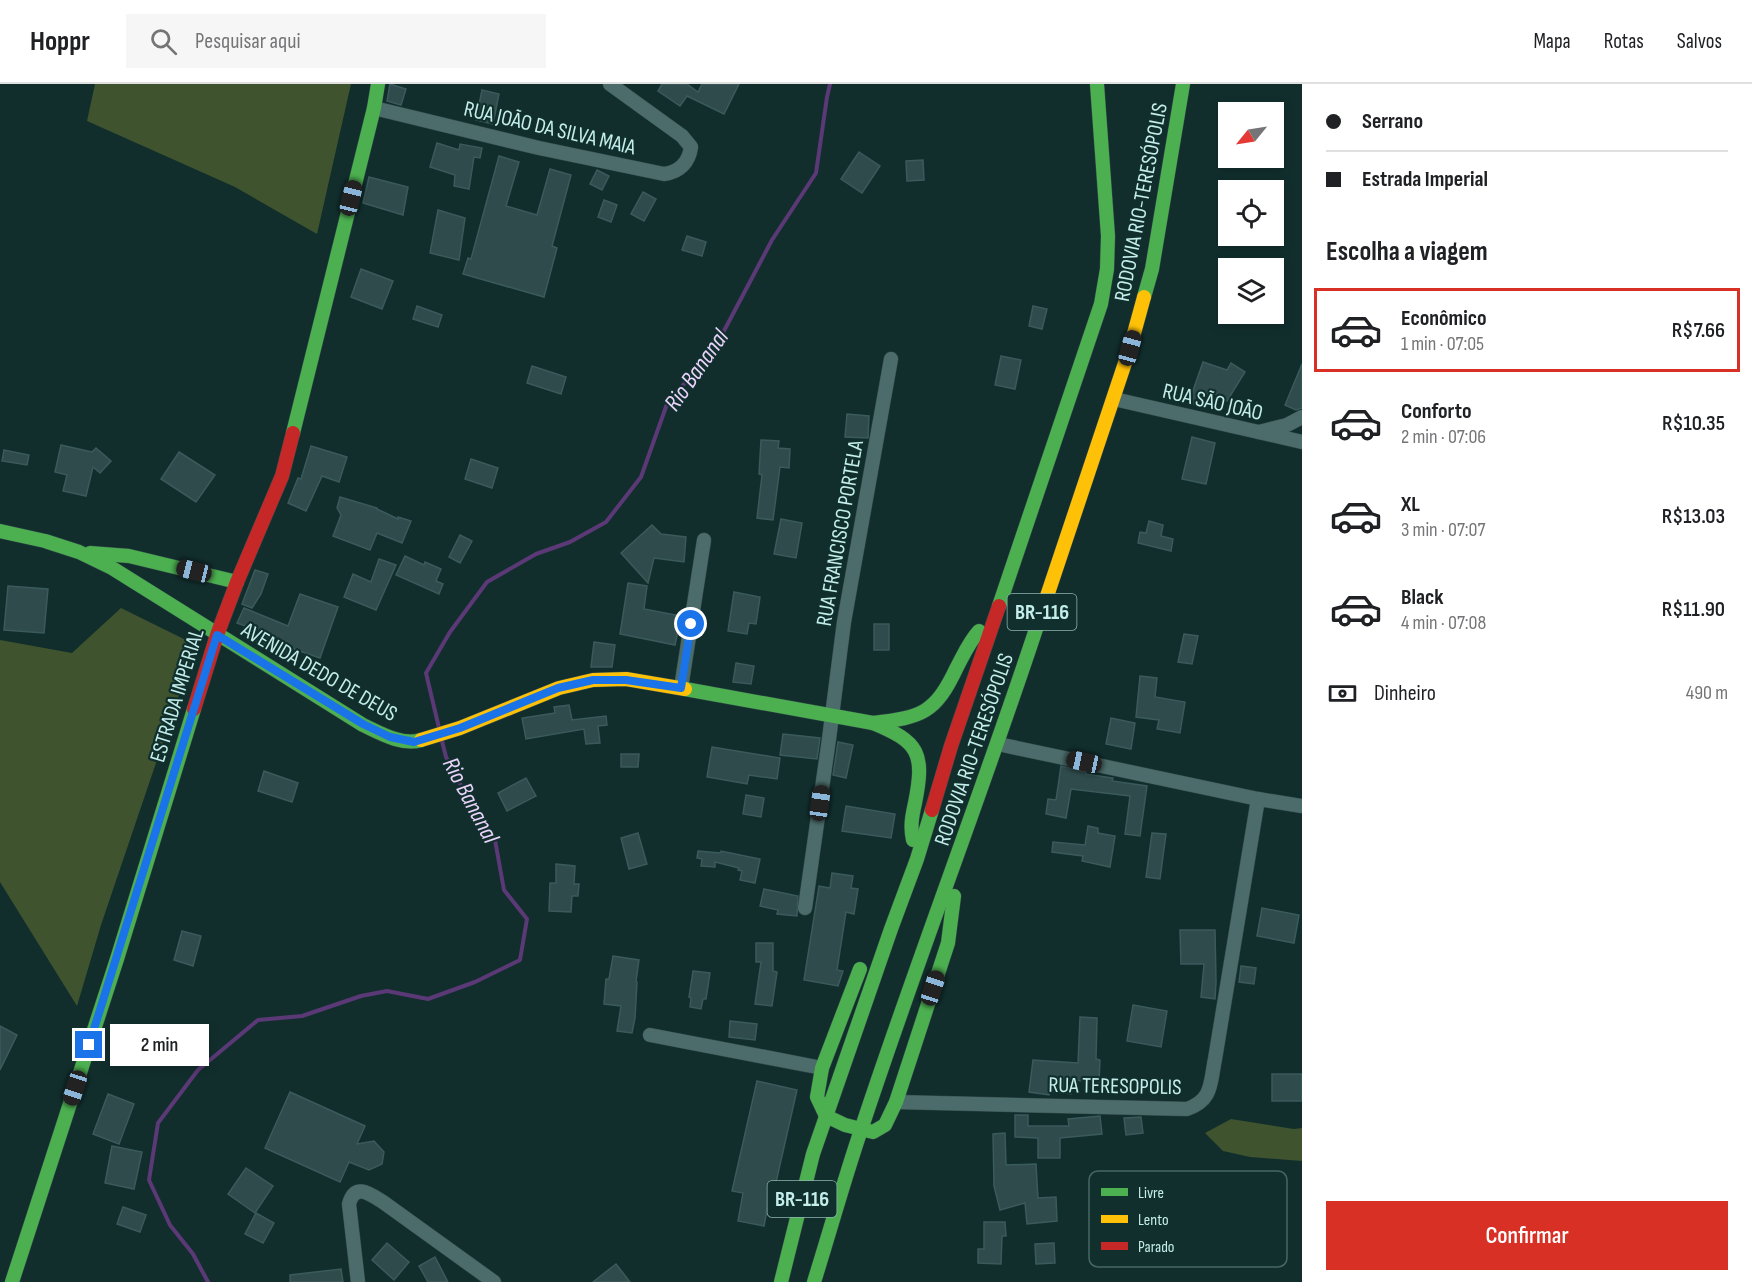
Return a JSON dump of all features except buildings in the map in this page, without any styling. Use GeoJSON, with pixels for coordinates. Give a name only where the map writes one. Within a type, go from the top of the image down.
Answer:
{"type":"FeatureCollection","features":[{"type":"Feature","properties":{"kind":"main road","name":"ESTRADA IMPERIAL"},"geometry":{"type":"LineString","coordinates":[[12,1282],[113,970],[217,635],[282,476],[374,108],[378,84]]}},
{"type":"Feature","properties":{"kind":"main road","name":"RODOVIA RIO-TERESÓPOLIS"},"geometry":{"type":"LineString","coordinates":[[781,1282],[813,1154],[917,859],[951,746],[1101,304],[1107,269],[1108,236],[1098,84]]}},
{"type":"Feature","properties":{"kind":"main road","name":"RODOVIA RIO-TERESÓPOLIS"},"geometry":{"type":"LineString","coordinates":[[814,1282],[861,1130],[959,848],[998,744],[1130,348],[1152,269],[1183,84]]}},
{"type":"Feature","properties":{"kind":"main road","name":"AVENIDA DEDO DE DEUS"},"geometry":{"type":"LineString","coordinates":[[0,531],[79,552],[112,568],[363,724],[390,737],[414,742],[460,728],[558,688],[593,680],[626,680],[681,688],[873,723]]}},
{"type":"Feature","properties":{"kind":"main road","name":"AVENIDA DEDO DE DEUS"},"geometry":{"type":"LineString","coordinates":[[79,552],[129,556],[237,582]]}},
{"type":"Feature","properties":{"kind":"main road"},"geometry":{"type":"LineString","coordinates":[[873,723],[907,719],[923,714],[936,705],[957,670],[970,640],[995,616]]}},
{"type":"Feature","properties":{"kind":"main road"},"geometry":{"type":"LineString","coordinates":[[873,723],[896,732],[910,741],[917,753],[920,770],[910,826],[917,859]]}},
{"type":"Feature","properties":{"kind":"main road"},"geometry":{"type":"LineString","coordinates":[[891,928],[867,955],[822,1068],[817,1097],[826,1116],[861,1130],[873,1132],[885,1125],[896,1102],[948,943],[959,848]]}},
{"type":"Feature","properties":{"kind":"street","name":"RUA JOÃO DA SILVA MAIA"},"geometry":{"type":"LineString","coordinates":[[374,108],[539,148],[664,174],[674,173],[682,168],[690,156],[691,147],[682,136],[610,84]]}},
{"type":"Feature","properties":{"kind":"street","name":"RUA FRANCISCO PORTELA"},"geometry":{"type":"LineString","coordinates":[[805,908],[844,622],[891,359]]}},
{"type":"Feature","properties":{"kind":"street","name":"RUA SÃO JOÃO"},"geometry":{"type":"LineString","coordinates":[[1114,399],[1302,442]]}},
{"type":"Feature","properties":{"kind":"street"},"geometry":{"type":"LineString","coordinates":[[1257,433],[1287,425],[1302,417]]}},
{"type":"Feature","properties":{"kind":"street"},"geometry":{"type":"LineString","coordinates":[[681,688],[704,540]]}},
{"type":"Feature","properties":{"kind":"street"},"geometry":{"type":"LineString","coordinates":[[998,744],[1258,799],[1302,806]]}},
{"type":"Feature","properties":{"kind":"street","name":"RUA TERESOPOLIS"},"geometry":{"type":"LineString","coordinates":[[896,1102],[1187,1109],[1200,1104],[1207,1094],[1215,1059],[1258,799]]}},
{"type":"Feature","properties":{"kind":"street"},"geometry":{"type":"LineString","coordinates":[[650,1035],[822,1068]]}},
{"type":"Feature","properties":{"kind":"street"},"geometry":{"type":"LineString","coordinates":[[358,1282],[350,1204],[351,1197],[362,1191],[383,1202],[494,1282]]}},
{"type":"Feature","properties":{"kind":"green space"},"geometry":{"type":"Polygon","coordinates":[[[95,84],[351,84],[317,234],[235,187],[87,121],[95,84]]]}},
{"type":"Feature","properties":{"kind":"green space"},"geometry":{"type":"Polygon","coordinates":[[[121,608],[196,645],[101,925],[77,1006],[0,882],[0,640],[72,653],[121,608]]]}},
{"type":"Feature","properties":{"kind":"green space"},"geometry":{"type":"Polygon","coordinates":[[[1231,1119],[1294,1129],[1302,1128],[1302,1161],[1250,1157],[1223,1151],[1205,1133],[1231,1119]]]}},
{"type":"Feature","properties":{"kind":"waterway","name":"Rio Bananal"},"geometry":{"type":"LineString","coordinates":[[439,728],[426,673],[450,632],[487,582],[536,554],[570,542],[606,522],[641,477],[667,404],[716,346],[772,240],[816,173],[830,84]]}},
{"type":"Feature","properties":{"kind":"waterway","name":"Rio Bananal"},"geometry":{"type":"LineString","coordinates":[[208,1282],[193,1254],[170,1225],[149,1180],[158,1123],[198,1070],[258,1020],[302,1016],[361,996],[387,991],[428,999],[475,982],[520,960],[527,919],[504,890],[495,840],[466,795],[446,757],[442,741]]}},
{"type":"Feature","properties":{"kind":"traffic: fast"},"geometry":{"type":"LineString","coordinates":[[293,433],[378,84]]}},
{"type":"Feature","properties":{"kind":"traffic: fast"},"geometry":{"type":"LineString","coordinates":[[999,606],[1101,304],[1107,269],[1108,236],[1097,84]]}},
{"type":"Feature","properties":{"kind":"traffic: fast"},"geometry":{"type":"LineString","coordinates":[[1144,297],[1152,269],[1183,84]]}},
{"type":"Feature","properties":{"kind":"traffic: fast"},"geometry":{"type":"LineString","coordinates":[[0,531],[45,541],[79,552],[112,568],[363,725],[399,740],[421,740]]}},
{"type":"Feature","properties":{"kind":"traffic: fast"},"geometry":{"type":"LineString","coordinates":[[90,553],[129,556],[237,582]]}},
{"type":"Feature","properties":{"kind":"traffic: fast"},"geometry":{"type":"LineString","coordinates":[[814,1282],[882,1066],[1038,623]]}},
{"type":"Feature","properties":{"kind":"traffic: fast"},"geometry":{"type":"LineString","coordinates":[[873,723],[915,715],[934,704],[979,631]]}},
{"type":"Feature","properties":{"kind":"traffic: fast"},"geometry":{"type":"LineString","coordinates":[[685,689],[873,723]]}},
{"type":"Feature","properties":{"kind":"traffic: fast"},"geometry":{"type":"LineString","coordinates":[[12,1282],[117,959],[194,709]]}},
{"type":"Feature","properties":{"kind":"traffic: fast"},"geometry":{"type":"LineString","coordinates":[[873,723],[900,736],[915,751],[919,772],[912,822],[913,840]]}},
{"type":"Feature","properties":{"kind":"traffic: fast"},"geometry":{"type":"LineString","coordinates":[[781,1282],[813,1154],[917,859],[932,810]]}},
{"type":"Feature","properties":{"kind":"traffic: fast"},"geometry":{"type":"LineString","coordinates":[[860,969],[822,1068],[817,1097],[826,1116],[845,1125],[873,1132],[885,1125],[896,1102],[948,943],[954,896]]}},
{"type":"Feature","properties":{"kind":"traffic: slow"},"geometry":{"type":"LineString","coordinates":[[1038,623],[1130,348],[1144,297]]}},
{"type":"Feature","properties":{"kind":"traffic: slow"},"geometry":{"type":"LineString","coordinates":[[421,740],[460,728],[559,688],[593,680],[626,679],[685,689]]}},
{"type":"Feature","properties":{"kind":"traffic: jam"},"geometry":{"type":"LineString","coordinates":[[194,709],[217,635],[237,582],[282,476],[293,433]]}},
{"type":"Feature","properties":{"kind":"traffic: jam"},"geometry":{"type":"LineString","coordinates":[[932,810],[951,746],[999,606]]}},
{"type":"Feature","properties":{"kind":"route"},"geometry":{"type":"LineString","coordinates":[[89,1045],[217,635],[363,724],[390,737],[414,742],[460,728],[558,688],[593,680],[626,680],[681,688],[691,624]]}}]}
